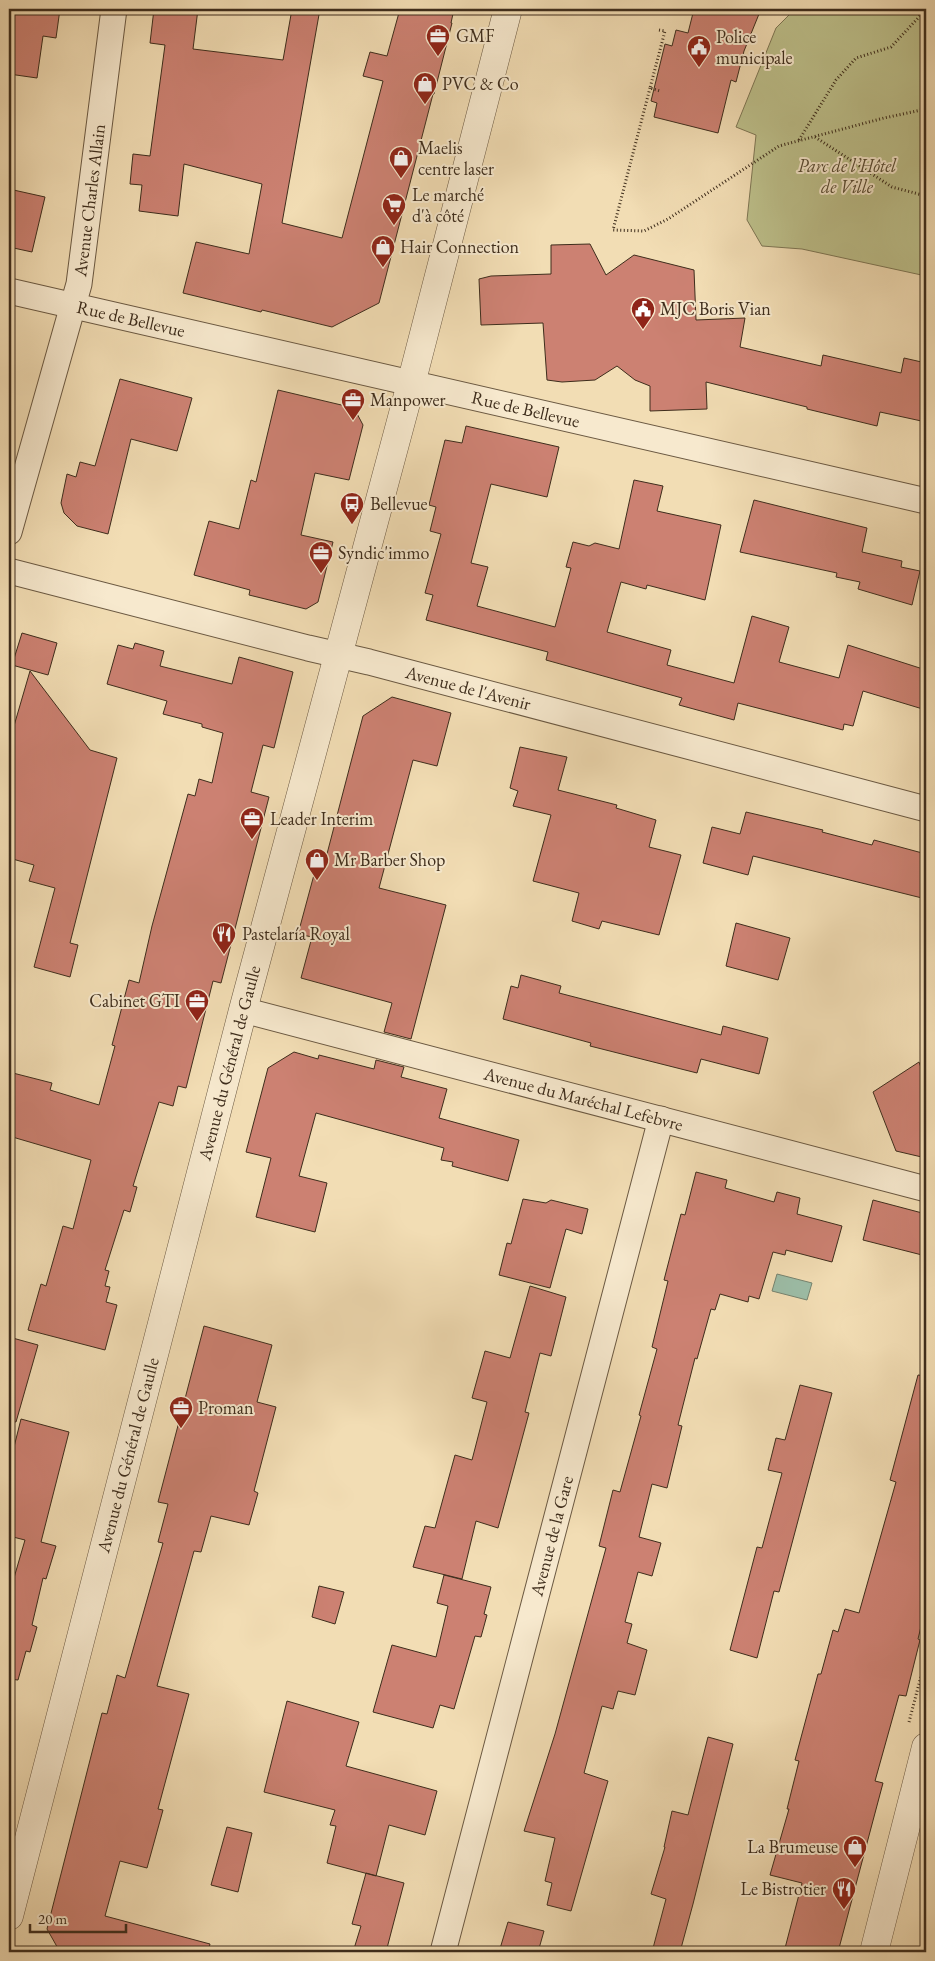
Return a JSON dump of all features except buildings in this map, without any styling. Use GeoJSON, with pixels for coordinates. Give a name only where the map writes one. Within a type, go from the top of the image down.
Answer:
{"type":"FeatureCollection","features":[{"type":"Feature","properties":{"kind":"street","name":"Avenue Charles Allain"},"geometry":{"type":"LineString","coordinates":[[9,532],[79,284],[114,9]]}},
{"type":"Feature","properties":{"kind":"street","name":"Avenue du Général de Gaulle"},"geometry":{"type":"LineString","coordinates":[[9,1916],[243,1010],[412,384],[508,9]]}},
{"type":"Feature","properties":{"kind":"street","name":"Rue de Bellevue"},"geometry":{"type":"LineString","coordinates":[[9,291],[926,501]]}},
{"type":"Feature","properties":{"kind":"street","name":"Avenue de l'Avenir"},"geometry":{"type":"LineString","coordinates":[[9,571],[338,656],[369,662],[926,809]]}},
{"type":"Feature","properties":{"kind":"street","name":"Avenue du Maréchal Lefebvre"},"geometry":{"type":"LineString","coordinates":[[243,1010],[926,1189]]}},
{"type":"Feature","properties":{"kind":"street","name":"Avenue de la Gare"},"geometry":{"type":"LineString","coordinates":[[443,1952],[661,1119]]}},
{"type":"Feature","properties":{"kind":"street"},"geometry":{"type":"LineString","coordinates":[[874,1952],[926,1747]]}},
{"type":"Feature","properties":{"kind":"path"},"geometry":{"type":"LineString","coordinates":[[799,140],[836,80],[856,58],[891,47],[924,9]]}},
{"type":"Feature","properties":{"kind":"path"},"geometry":{"type":"LineString","coordinates":[[659,30],[665,31],[613,230],[644,231],[668,219],[779,146],[884,118],[926,109]]}},
{"type":"Feature","properties":{"kind":"path"},"geometry":{"type":"LineString","coordinates":[[650,88],[660,91]]}},
{"type":"Feature","properties":{"kind":"path"},"geometry":{"type":"LineString","coordinates":[[814,137],[892,187],[926,196]]}},
{"type":"Feature","properties":{"kind":"green space","name":"Parc de l’Hôtel de Ville"},"geometry":{"type":"Polygon","coordinates":[[[795,9],[926,9],[926,276],[802,249],[762,246],[747,220],[756,135],[736,127],[776,28],[795,9]]]}},
{"type":"Feature","properties":{"kind":"shaded area"},"geometry":{"type":"Polygon","coordinates":[[[777,1274],[812,1283],[807,1300],[772,1291],[777,1274]]]}},
{"type":"Feature","properties":{"kind":"place","name":"GMF"},"geometry":{"type":"Point","coordinates":[438,57]}},
{"type":"Feature","properties":{"kind":"place","name":"Police municipale"},"geometry":{"type":"Point","coordinates":[699,68]}},
{"type":"Feature","properties":{"kind":"place","name":"PVC & Co"},"geometry":{"type":"Point","coordinates":[425,105]}},
{"type":"Feature","properties":{"kind":"place","name":"Maelis centre laser"},"geometry":{"type":"Point","coordinates":[401,179]}},
{"type":"Feature","properties":{"kind":"place","name":"Le marché d'à côté"},"geometry":{"type":"Point","coordinates":[394,226]}},
{"type":"Feature","properties":{"kind":"place","name":"Hair Connection"},"geometry":{"type":"Point","coordinates":[383,268]}},
{"type":"Feature","properties":{"kind":"place","name":"MJC Boris Vian"},"geometry":{"type":"Point","coordinates":[643,330]}},
{"type":"Feature","properties":{"kind":"place","name":"Manpower"},"geometry":{"type":"Point","coordinates":[353,421]}},
{"type":"Feature","properties":{"kind":"place","name":"Bellevue"},"geometry":{"type":"Point","coordinates":[352,525]}},
{"type":"Feature","properties":{"kind":"place","name":"Syndic'immo"},"geometry":{"type":"Point","coordinates":[321,574]}},
{"type":"Feature","properties":{"kind":"place","name":"Leader Interim"},"geometry":{"type":"Point","coordinates":[252,840]}},
{"type":"Feature","properties":{"kind":"place","name":"Mr Barber Shop"},"geometry":{"type":"Point","coordinates":[317,881]}},
{"type":"Feature","properties":{"kind":"place","name":"Pastelaría Royal"},"geometry":{"type":"Point","coordinates":[224,955]}},
{"type":"Feature","properties":{"kind":"place","name":"Cabinet GTI"},"geometry":{"type":"Point","coordinates":[197,1022]}},
{"type":"Feature","properties":{"kind":"place","name":"Proman"},"geometry":{"type":"Point","coordinates":[181,1429]}},
{"type":"Feature","properties":{"kind":"place","name":"La Brumeuse"},"geometry":{"type":"Point","coordinates":[855,1868]}},
{"type":"Feature","properties":{"kind":"place","name":"Le Bistrotier"},"geometry":{"type":"Point","coordinates":[844,1910]}}]}
